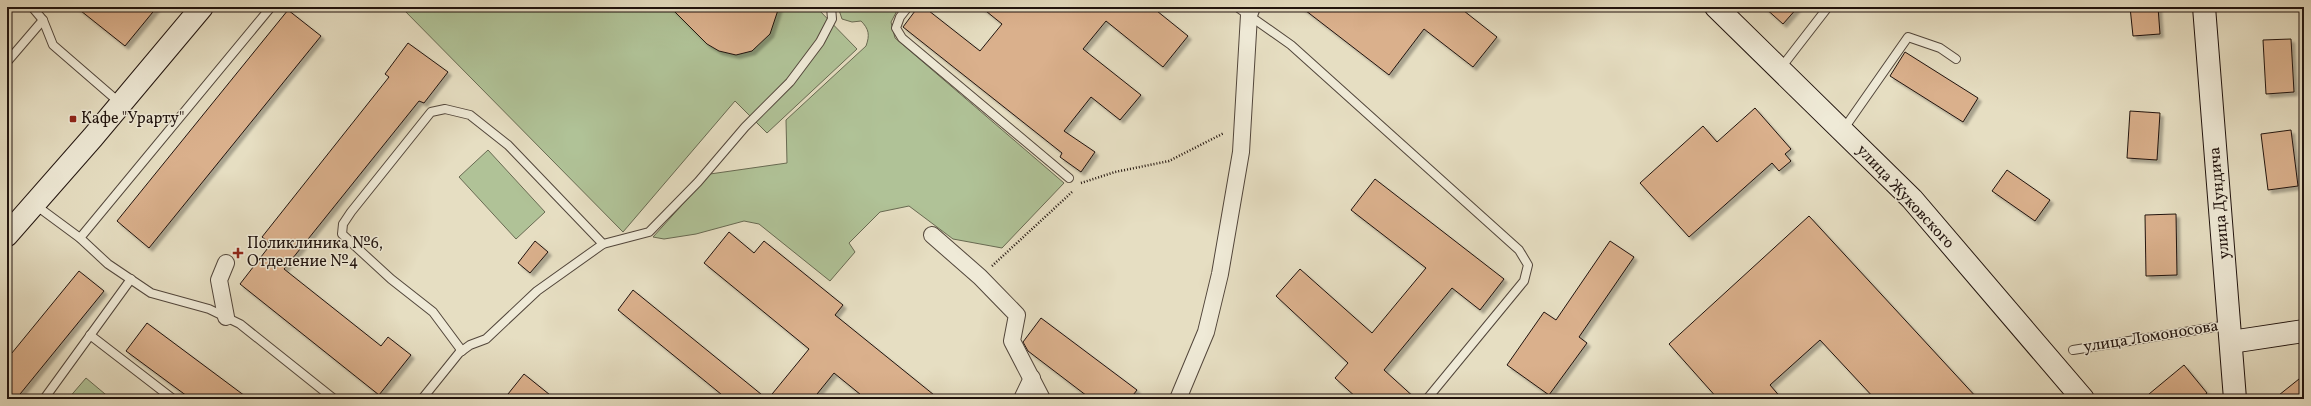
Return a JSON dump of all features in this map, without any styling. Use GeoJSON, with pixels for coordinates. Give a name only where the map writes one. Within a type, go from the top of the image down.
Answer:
{"type":"FeatureCollection","features":[{"type":"Feature","properties":{"kind":"street"},"geometry":{"type":"LineString","coordinates":[[7,235],[202,7]]}},
{"type":"Feature","properties":{"kind":"street","name":"улица Жуковского"},"geometry":{"type":"LineString","coordinates":[[1716,7],[1912,199],[2083,399]]}},
{"type":"Feature","properties":{"kind":"street","name":"улица Дундича"},"geometry":{"type":"LineString","coordinates":[[2204,7],[2235,399]]}},
{"type":"Feature","properties":{"kind":"street"},"geometry":{"type":"LineString","coordinates":[[1178,399],[1206,332],[1220,274],[1241,152],[1246,10]]}},
{"type":"Feature","properties":{"kind":"street"},"geometry":{"type":"LineString","coordinates":[[932,235],[980,277],[1017,315],[1012,341],[1043,397]]}},
{"type":"Feature","properties":{"kind":"street"},"geometry":{"type":"LineString","coordinates":[[226,263],[219,280],[226,317]]}},
{"type":"Feature","properties":{"kind":"street","name":"улица Ломоносова"},"geometry":{"type":"LineString","coordinates":[[2230,334],[2304,331]]}},
{"type":"Feature","properties":{"kind":"street"},"geometry":{"type":"LineString","coordinates":[[1022,399],[1032,378]]}},
{"type":"Feature","properties":{"kind":"lane"},"geometry":{"type":"LineString","coordinates":[[32,7],[44,20],[53,45],[120,103]]}},
{"type":"Feature","properties":{"kind":"lane"},"geometry":{"type":"LineString","coordinates":[[80,238],[271,7]]}},
{"type":"Feature","properties":{"kind":"lane"},"geometry":{"type":"LineString","coordinates":[[422,399],[462,351],[470,345],[486,339],[537,291],[603,244],[649,232],[698,182],[745,127],[790,82],[820,42],[832,18],[831,7]]}},
{"type":"Feature","properties":{"kind":"lane"},"geometry":{"type":"LineString","coordinates":[[908,7],[900,17],[896,28],[902,38],[1069,178]]}},
{"type":"Feature","properties":{"kind":"lane"},"geometry":{"type":"LineString","coordinates":[[1780,69],[1828,7]]}},
{"type":"Feature","properties":{"kind":"lane"},"geometry":{"type":"LineString","coordinates":[[1246,10],[1291,45],[1519,250],[1528,265],[1524,281],[1427,399]]}},
{"type":"Feature","properties":{"kind":"lane"},"geometry":{"type":"LineString","coordinates":[[7,62],[44,20]]}},
{"type":"Feature","properties":{"kind":"lane"},"geometry":{"type":"LineString","coordinates":[[1842,131],[1855,116],[1908,37],[1940,48],[1956,59]]}},
{"type":"Feature","properties":{"kind":"lane"},"geometry":{"type":"LineString","coordinates":[[462,351],[433,312],[391,279],[342,234],[343,224],[351,212],[431,112],[445,109],[470,115],[508,144],[603,244]]}},
{"type":"Feature","properties":{"kind":"lane"},"geometry":{"type":"LineString","coordinates":[[34,204],[80,238],[108,264],[152,293],[209,309],[226,317],[250,332],[334,399]]}},
{"type":"Feature","properties":{"kind":"lane"},"geometry":{"type":"LineString","coordinates":[[44,399],[131,279]]}},
{"type":"Feature","properties":{"kind":"lane","name":"улица Ломоносова"},"geometry":{"type":"LineString","coordinates":[[2073,350],[2230,334]]}},
{"type":"Feature","properties":{"kind":"lane"},"geometry":{"type":"LineString","coordinates":[[90,335],[173,399]]}},
{"type":"Feature","properties":{"kind":"path"},"geometry":{"type":"LineString","coordinates":[[980,277],[1082,182],[1115,172],[1169,161],[1243,124]]}},
{"type":"Feature","properties":{"kind":"green space"},"geometry":{"type":"Polygon","coordinates":[[[401,7],[816,7],[857,49],[767,133],[735,101],[623,232],[401,7]]]}},
{"type":"Feature","properties":{"kind":"green space"},"geometry":{"type":"Polygon","coordinates":[[[838,7],[899,7],[891,22],[895,38],[1064,183],[1002,248],[953,239],[909,206],[880,212],[849,243],[855,252],[830,281],[759,224],[744,221],[696,234],[664,239],[653,237],[710,174],[787,163],[786,120],[866,46],[868,32],[866,27],[861,21],[852,22],[842,19],[838,7]]]}},
{"type":"Feature","properties":{"kind":"green space"},"geometry":{"type":"Polygon","coordinates":[[[488,150],[545,212],[516,239],[459,177],[488,150]]]}},
{"type":"Feature","properties":{"kind":"green space"},"geometry":{"type":"Polygon","coordinates":[[[86,378],[111,399],[68,399],[86,378]]]}},
{"type":"Feature","properties":{"kind":"building"},"geometry":{"type":"Polygon","coordinates":[[[76,7],[157,7],[125,46],[76,7]]]}},
{"type":"Feature","properties":{"kind":"building"},"geometry":{"type":"Polygon","coordinates":[[[670,7],[779,7],[770,34],[752,51],[736,55],[719,51],[707,44],[670,7]]]}},
{"type":"Feature","properties":{"kind":"building"},"geometry":{"type":"Polygon","coordinates":[[[918,7],[924,7],[980,51],[1002,24],[981,7],[1152,7],[1188,36],[1163,67],[1106,21],[1083,49],[1141,95],[1120,120],[1091,97],[1064,131],[1095,152],[1081,172],[1060,157],[1062,153],[903,27],[918,7]]]}},
{"type":"Feature","properties":{"kind":"building"},"geometry":{"type":"Polygon","coordinates":[[[1301,7],[1459,7],[1497,37],[1473,67],[1424,29],[1389,75],[1301,7]]]}},
{"type":"Feature","properties":{"kind":"building"},"geometry":{"type":"Polygon","coordinates":[[[1764,7],[1798,7],[1783,24],[1764,7]]]}},
{"type":"Feature","properties":{"kind":"building"},"geometry":{"type":"Polygon","coordinates":[[[2130,7],[2158,7],[2160,34],[2133,36],[2130,7]]]}},
{"type":"Feature","properties":{"kind":"building"},"geometry":{"type":"Polygon","coordinates":[[[288,10],[321,36],[149,248],[117,221],[288,10]]]}},
{"type":"Feature","properties":{"kind":"building"},"geometry":{"type":"Polygon","coordinates":[[[2291,39],[2294,92],[2266,94],[2263,40],[2291,39]]]}},
{"type":"Feature","properties":{"kind":"building"},"geometry":{"type":"Polygon","coordinates":[[[408,43],[448,72],[424,103],[419,101],[284,269],[381,346],[388,337],[411,355],[379,395],[240,284],[271,244],[262,237],[389,77],[385,74],[408,43]]]}},
{"type":"Feature","properties":{"kind":"building"},"geometry":{"type":"Polygon","coordinates":[[[1905,52],[1978,98],[1963,122],[1890,76],[1905,52]]]}},
{"type":"Feature","properties":{"kind":"building"},"geometry":{"type":"Polygon","coordinates":[[[1755,108],[1791,149],[1785,154],[1791,161],[1779,171],[1772,163],[1689,237],[1640,183],[1703,126],[1717,142],[1755,108]]]}},
{"type":"Feature","properties":{"kind":"building"},"geometry":{"type":"Polygon","coordinates":[[[2130,111],[2160,113],[2157,160],[2127,158],[2130,111]]]}},
{"type":"Feature","properties":{"kind":"building"},"geometry":{"type":"Polygon","coordinates":[[[2291,130],[2298,186],[2268,190],[2261,134],[2291,130]]]}},
{"type":"Feature","properties":{"kind":"building"},"geometry":{"type":"Polygon","coordinates":[[[2007,170],[2050,200],[2035,221],[1992,191],[2007,170]]]}},
{"type":"Feature","properties":{"kind":"building"},"geometry":{"type":"Polygon","coordinates":[[[1375,179],[1504,279],[1480,310],[1452,288],[1384,370],[1416,399],[1358,399],[1335,378],[1348,363],[1276,296],[1300,269],[1372,333],[1426,268],[1351,210],[1375,179]]]}},
{"type":"Feature","properties":{"kind":"building"},"geometry":{"type":"Polygon","coordinates":[[[2176,214],[2177,275],[2146,276],[2145,215],[2176,214]]]}},
{"type":"Feature","properties":{"kind":"building"},"geometry":{"type":"Polygon","coordinates":[[[1809,216],[1978,399],[1875,399],[1820,340],[1770,385],[1782,399],[1718,399],[1669,344],[1809,216]]]}},
{"type":"Feature","properties":{"kind":"building"},"geometry":{"type":"Polygon","coordinates":[[[729,232],[754,253],[764,241],[843,305],[835,315],[939,399],[866,399],[834,373],[813,399],[768,399],[809,349],[704,263],[729,232]]]}},
{"type":"Feature","properties":{"kind":"building"},"geometry":{"type":"Polygon","coordinates":[[[535,241],[548,252],[530,273],[518,263],[535,241]]]}},
{"type":"Feature","properties":{"kind":"building"},"geometry":{"type":"Polygon","coordinates":[[[1610,241],[1634,257],[1579,337],[1587,343],[1549,395],[1507,365],[1544,312],[1556,320],[1610,241]]]}},
{"type":"Feature","properties":{"kind":"building"},"geometry":{"type":"Polygon","coordinates":[[[79,271],[104,291],[16,399],[7,399],[7,359],[79,271]]]}},
{"type":"Feature","properties":{"kind":"building"},"geometry":{"type":"Polygon","coordinates":[[[633,290],[767,399],[727,399],[618,310],[633,290]]]}},
{"type":"Feature","properties":{"kind":"building"},"geometry":{"type":"Polygon","coordinates":[[[1041,318],[1137,390],[1130,399],[1091,399],[1028,351],[1023,342],[1041,318]]]}},
{"type":"Feature","properties":{"kind":"building"},"geometry":{"type":"Polygon","coordinates":[[[147,323],[249,399],[191,399],[126,351],[147,323]]]}},
{"type":"Feature","properties":{"kind":"building"},"geometry":{"type":"Polygon","coordinates":[[[2184,365],[2207,393],[2200,399],[2143,399],[2184,365]]]}},
{"type":"Feature","properties":{"kind":"building"},"geometry":{"type":"Polygon","coordinates":[[[524,374],[555,399],[504,399],[524,374]]]}},
{"type":"Feature","properties":{"kind":"building"},"geometry":{"type":"Polygon","coordinates":[[[2304,375],[2304,399],[2274,399],[2304,375]]]}},
{"type":"Feature","properties":{"kind":"place","name":"Кафе \"Урарту\""},"geometry":{"type":"Point","coordinates":[73,119]}},
{"type":"Feature","properties":{"kind":"place","name":"Поликлиника №6, Отделение №4"},"geometry":{"type":"Point","coordinates":[238,253]}}]}
